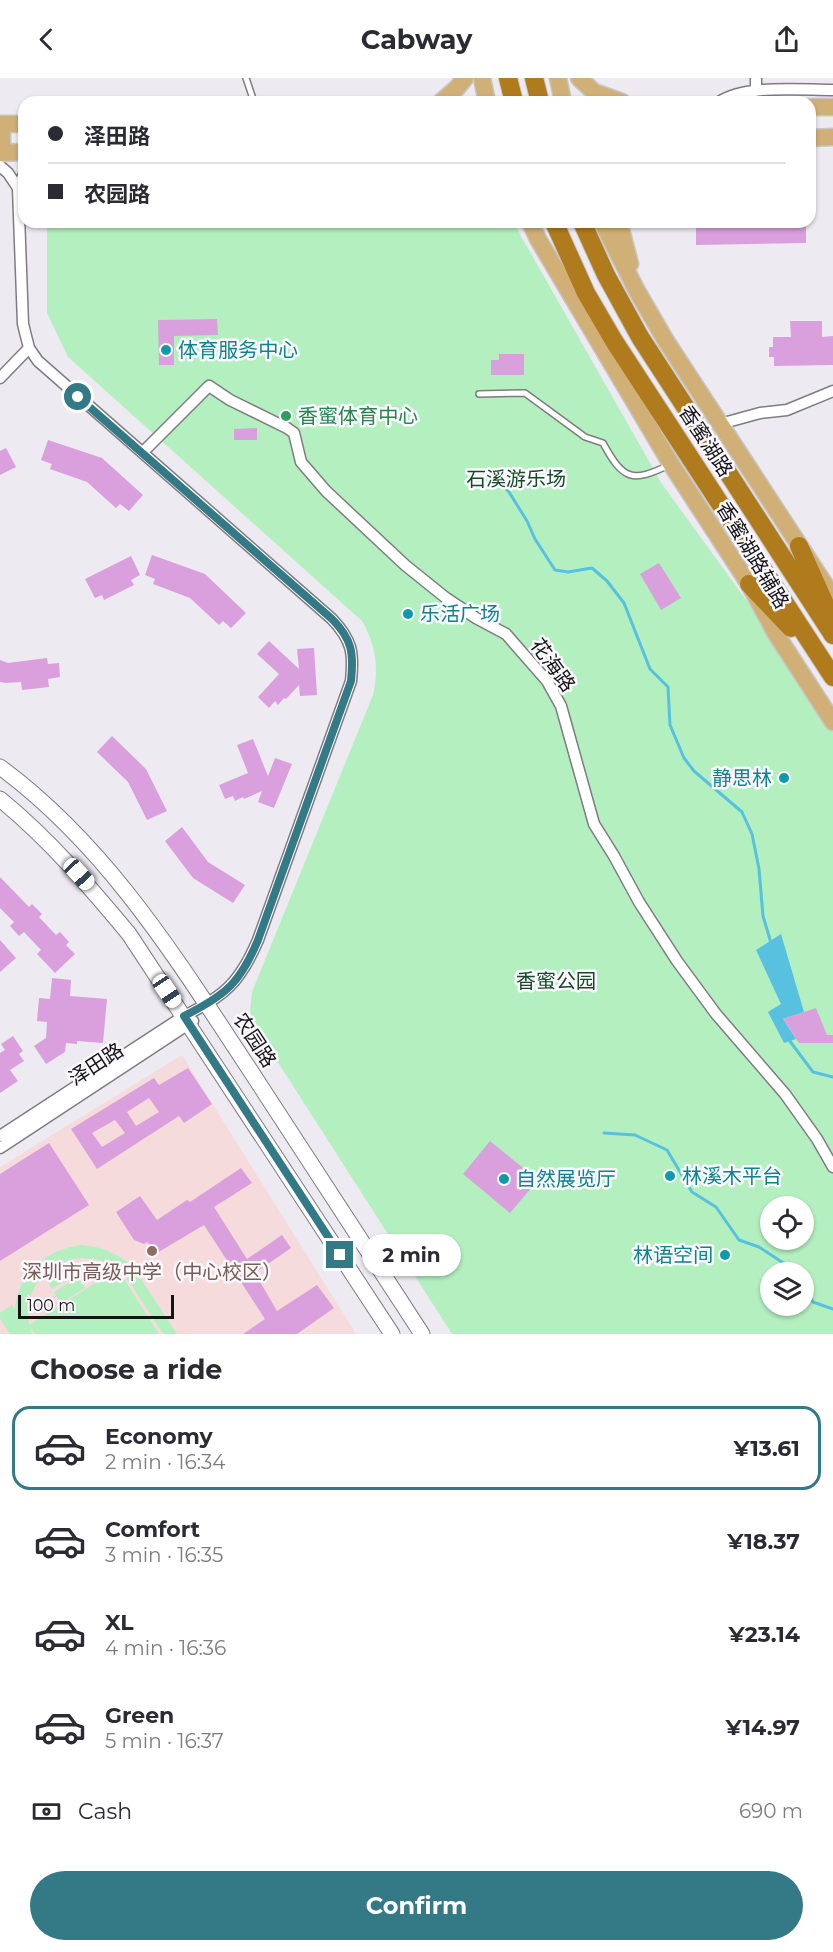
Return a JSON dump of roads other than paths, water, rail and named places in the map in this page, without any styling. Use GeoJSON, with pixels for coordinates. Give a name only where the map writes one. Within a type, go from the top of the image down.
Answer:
{"type":"FeatureCollection","features":[{"type":"Feature","properties":{"kind":"highway"},"geometry":{"type":"LineString","coordinates":[[508,78],[512,96]]}},
{"type":"Feature","properties":{"kind":"highway"},"geometry":{"type":"LineString","coordinates":[[534,78],[538,96]]}},
{"type":"Feature","properties":{"kind":"highway","name":"香蜜湖路"},"geometry":{"type":"LineString","coordinates":[[557,228],[598,314],[833,677]]}},
{"type":"Feature","properties":{"kind":"highway","name":"香蜜湖路"},"geometry":{"type":"LineString","coordinates":[[585,228],[606,275],[635,328],[833,635]]}},
{"type":"Feature","properties":{"kind":"highway"},"geometry":{"type":"LineString","coordinates":[[799,546],[833,622]]}},
{"type":"Feature","properties":{"kind":"highway"},"geometry":{"type":"LineString","coordinates":[[748,584],[820,657]]}},
{"type":"Feature","properties":{"kind":"main road"},"geometry":{"type":"LineString","coordinates":[[448,96],[465,78]]}},
{"type":"Feature","properties":{"kind":"main road"},"geometry":{"type":"LineString","coordinates":[[482,78],[486,96]]}},
{"type":"Feature","properties":{"kind":"main road"},"geometry":{"type":"LineString","coordinates":[[558,78],[562,96]]}},
{"type":"Feature","properties":{"kind":"main road"},"geometry":{"type":"LineString","coordinates":[[579,78],[594,92],[605,96]]}},
{"type":"Feature","properties":{"kind":"main road"},"geometry":{"type":"LineString","coordinates":[[816,107],[833,106]]}},
{"type":"Feature","properties":{"kind":"main road"},"geometry":{"type":"LineString","coordinates":[[18,124],[1,124],[1,157],[18,153]]}},
{"type":"Feature","properties":{"kind":"main road"},"geometry":{"type":"LineString","coordinates":[[816,138],[833,137]]}},
{"type":"Feature","properties":{"kind":"main road","name":"香蜜湖路辅路"},"geometry":{"type":"LineString","coordinates":[[535,228],[671,464],[833,722]]}},
{"type":"Feature","properties":{"kind":"main road"},"geometry":{"type":"LineString","coordinates":[[605,228],[666,341],[833,597]]}},
{"type":"Feature","properties":{"kind":"main road"},"geometry":{"type":"LineString","coordinates":[[621,228],[637,291]]}},
{"type":"Feature","properties":{"kind":"main road","name":"农园路"},"geometry":{"type":"LineString","coordinates":[[0,767],[42,802],[106,867],[159,933],[422,1334]]}},
{"type":"Feature","properties":{"kind":"main road"},"geometry":{"type":"LineString","coordinates":[[0,799],[54,848],[129,934],[392,1334]]}},
{"type":"Feature","properties":{"kind":"street"},"geometry":{"type":"LineString","coordinates":[[756,78],[756,91]]}},
{"type":"Feature","properties":{"kind":"street"},"geometry":{"type":"LineString","coordinates":[[730,96],[735,93],[756,91],[833,90]]}},
{"type":"Feature","properties":{"kind":"street"},"geometry":{"type":"LineString","coordinates":[[1,157],[18,188]]}},
{"type":"Feature","properties":{"kind":"street","name":"泽田路"},"geometry":{"type":"LineString","coordinates":[[0,1148],[187,1020],[238,978],[249,962],[258,940],[351,681],[352,650],[344,632],[332,619],[46,369],[29,348],[22,324],[19,228]]}},
{"type":"Feature","properties":{"kind":"street"},"geometry":{"type":"LineString","coordinates":[[0,378],[29,348]]}},
{"type":"Feature","properties":{"kind":"street","name":"花海路"},"geometry":{"type":"LineString","coordinates":[[143,452],[209,386],[230,400],[294,433],[301,462],[326,491],[405,565],[446,598],[506,634],[547,681],[561,706],[594,824],[639,902],[677,961],[716,1014],[785,1094],[817,1139],[833,1167]]}},
{"type":"Feature","properties":{"kind":"street"},"geometry":{"type":"LineString","coordinates":[[720,424],[760,413],[787,410],[833,391]]}},
{"type":"Feature","properties":{"kind":"street","name":"泽田路"},"geometry":{"type":"LineString","coordinates":[[0,1136],[187,1020]]}},
{"type":"Feature","properties":{"kind":"lane"},"geometry":{"type":"LineString","coordinates":[[246,78],[252,96]]}},
{"type":"Feature","properties":{"kind":"lane"},"geometry":{"type":"LineString","coordinates":[[479,394],[525,393],[585,437],[603,443],[615,466],[625,473],[646,476],[671,464]]}},
{"type":"Feature","properties":{"kind":"water"},"geometry":{"type":"Polygon","coordinates":[[[781,934],[804,1012],[783,1019],[796,1039],[784,1043],[768,1012],[781,1004],[756,950],[781,934]]]}},
{"type":"Feature","properties":{"kind":"waterway"},"geometry":{"type":"LineString","coordinates":[[491,475],[509,492],[555,570],[568,572],[592,568],[607,581],[624,603],[650,669],[668,687],[670,725],[684,758],[694,771],[742,812],[752,834],[759,869],[763,916],[771,943]]}},
{"type":"Feature","properties":{"kind":"waterway"},"geometry":{"type":"LineString","coordinates":[[789,1040],[813,1072],[833,1077]]}},
{"type":"Feature","properties":{"kind":"waterway"},"geometry":{"type":"LineString","coordinates":[[604,1133],[635,1135],[667,1150],[692,1192],[716,1207],[739,1240],[759,1247],[782,1262]]}},
{"type":"Feature","properties":{"kind":"waterway"},"geometry":{"type":"LineString","coordinates":[[814,1302],[833,1309]]}},
{"type":"Feature","properties":{"kind":"place","name":"体育服务中心"},"geometry":{"type":"Point","coordinates":[166,350]}},
{"type":"Feature","properties":{"kind":"place","name":"香蜜体育中心"},"geometry":{"type":"Point","coordinates":[286,416]}},
{"type":"Feature","properties":{"kind":"place","name":"乐活广场"},"geometry":{"type":"Point","coordinates":[408,614]}},
{"type":"Feature","properties":{"kind":"place","name":"静思林"},"geometry":{"type":"Point","coordinates":[784,778]}},
{"type":"Feature","properties":{"kind":"place","name":"林溪木平台"},"geometry":{"type":"Point","coordinates":[670,1176]}},
{"type":"Feature","properties":{"kind":"place","name":"自然展览厅"},"geometry":{"type":"Point","coordinates":[504,1179]}},
{"type":"Feature","properties":{"kind":"place","name":"深圳市高级中学（中心校区）"},"geometry":{"type":"Point","coordinates":[152,1251]}},
{"type":"Feature","properties":{"kind":"place","name":"林语空间"},"geometry":{"type":"Point","coordinates":[725,1255]}},
{"type":"Feature","properties":{"kind":"park label","name":"石溪游乐场"},"geometry":{"type":"Point","coordinates":[516,479]}},
{"type":"Feature","properties":{"kind":"park label","name":"香蜜公园"},"geometry":{"type":"Point","coordinates":[556,981]}}]}
